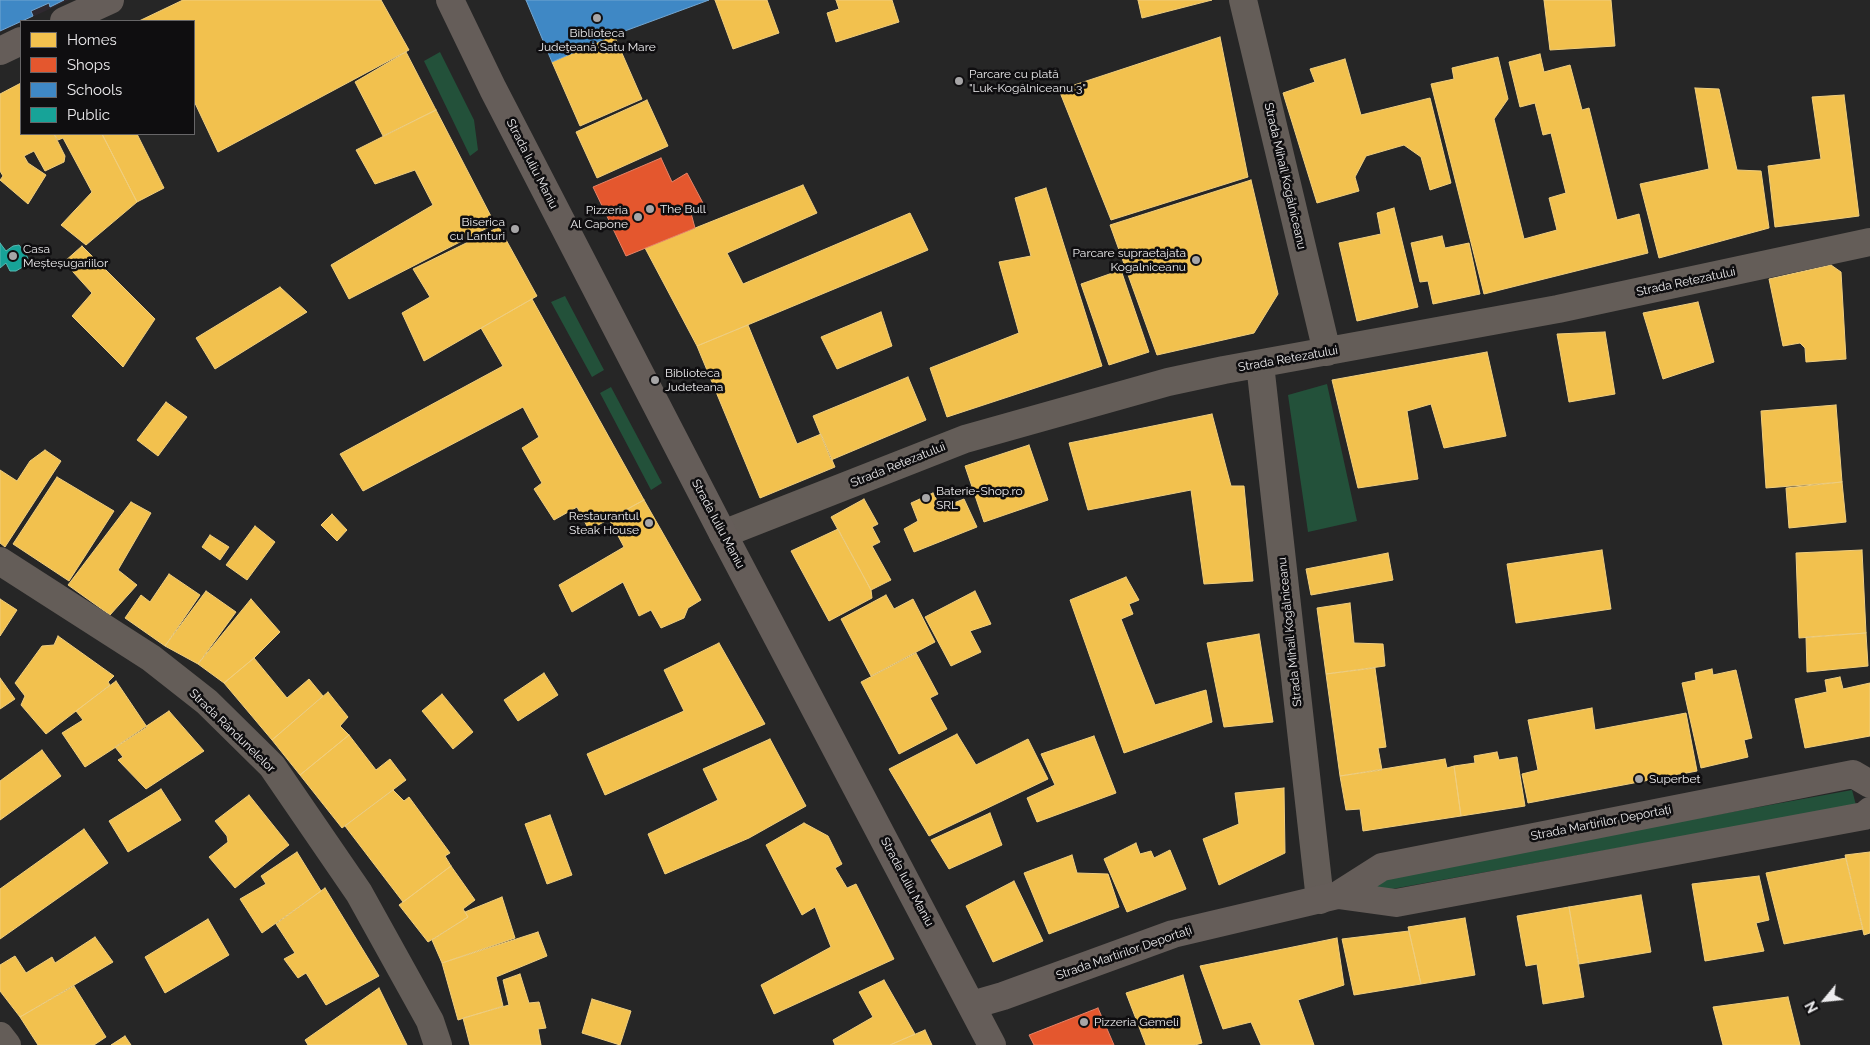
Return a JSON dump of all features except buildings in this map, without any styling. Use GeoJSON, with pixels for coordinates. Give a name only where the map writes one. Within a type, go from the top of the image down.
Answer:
{"type":"FeatureCollection","features":[{"type":"Feature","properties":{"kind":"main road"},"geometry":{"type":"LineString","coordinates":[[66,20],[110,0]]}},
{"type":"Feature","properties":{"kind":"main road","name":"Strada Iuliu Maniu"},"geometry":{"type":"LineString","coordinates":[[450,0],[493,89],[723,534],[992,1045]]}},
{"type":"Feature","properties":{"kind":"main road"},"geometry":{"type":"LineString","coordinates":[[0,51],[20,41]]}},
{"type":"Feature","properties":{"kind":"main road","name":"Strada Martirilor Deportați"},"geometry":{"type":"LineString","coordinates":[[1329,898],[1382,867],[1853,774],[1870,784]]}},
{"type":"Feature","properties":{"kind":"main road","name":"Strada Martirilor Deportați"},"geometry":{"type":"LineString","coordinates":[[972,1005],[1003,996],[1173,934],[1329,898],[1396,903],[1864,816],[1870,811]]}},
{"type":"Feature","properties":{"kind":"street","name":"Strada Mihail Kogălniceanu"},"geometry":{"type":"LineString","coordinates":[[1243,0],[1327,352]]}},
{"type":"Feature","properties":{"kind":"street","name":"Strada Retezatului"},"geometry":{"type":"LineString","coordinates":[[723,534],[965,439],[1168,382],[1558,309],[1870,242]]}},
{"type":"Feature","properties":{"kind":"street","name":"Strada Mihail Kogălniceanu"},"geometry":{"type":"LineString","coordinates":[[1260,364],[1329,898]]}},
{"type":"Feature","properties":{"kind":"street","name":"Strada Rândunelelor"},"geometry":{"type":"LineString","coordinates":[[0,561],[151,658],[207,702],[272,766],[359,893],[430,1021],[438,1045]]}},
{"type":"Feature","properties":{"kind":"street"},"geometry":{"type":"LineString","coordinates":[[0,1036],[7,1045]]}},
{"type":"Feature","properties":{"kind":"shaded area"},"geometry":{"type":"Polygon","coordinates":[[[0,0],[69,0],[26,20],[20,20],[20,23],[0,32],[0,0]]]}},
{"type":"Feature","properties":{"kind":"green space"},"geometry":{"type":"Polygon","coordinates":[[[440,52],[474,120],[478,150],[470,156],[424,61],[440,52]]]}},
{"type":"Feature","properties":{"kind":"green space"},"geometry":{"type":"Polygon","coordinates":[[[565,296],[604,370],[592,377],[551,302],[565,296]]]}},
{"type":"Feature","properties":{"kind":"green space"},"geometry":{"type":"Polygon","coordinates":[[[1327,384],[1357,521],[1308,532],[1288,395],[1327,384]]]}},
{"type":"Feature","properties":{"kind":"green space"},"geometry":{"type":"Polygon","coordinates":[[[611,387],[662,483],[651,490],[600,393],[611,387]]]}},
{"type":"Feature","properties":{"kind":"green space"},"geometry":{"type":"Polygon","coordinates":[[[1852,790],[1856,805],[1392,889],[1363,888],[1387,875],[1852,790]]]}},
{"type":"Feature","properties":{"kind":"place","name":"Biblioteca Judeţeană Satu Mare"},"geometry":{"type":"Point","coordinates":[597,18]}},
{"type":"Feature","properties":{"kind":"place","name":"Parcare cu plată \"Luk-Kogălniceanu 3\""},"geometry":{"type":"Point","coordinates":[959,81]}},
{"type":"Feature","properties":{"kind":"place","name":"The Bull"},"geometry":{"type":"Point","coordinates":[650,209]}},
{"type":"Feature","properties":{"kind":"place","name":"Pizzeria Al Capone"},"geometry":{"type":"Point","coordinates":[638,217]}},
{"type":"Feature","properties":{"kind":"place","name":"Biserica cu Lanturi"},"geometry":{"type":"Point","coordinates":[515,229]}},
{"type":"Feature","properties":{"kind":"place","name":"Casa Meșteșugariilor"},"geometry":{"type":"Point","coordinates":[13,256]}},
{"type":"Feature","properties":{"kind":"place","name":"Parcare supraetajata Kogalniceanu"},"geometry":{"type":"Point","coordinates":[1196,260]}},
{"type":"Feature","properties":{"kind":"place","name":"Biblioteca Judeteana"},"geometry":{"type":"Point","coordinates":[655,380]}},
{"type":"Feature","properties":{"kind":"place","name":"Baterie-Shop.ro SRL"},"geometry":{"type":"Point","coordinates":[926,498]}},
{"type":"Feature","properties":{"kind":"place","name":"Restaurantul Steak House"},"geometry":{"type":"Point","coordinates":[649,523]}},
{"type":"Feature","properties":{"kind":"place","name":"Superbet"},"geometry":{"type":"Point","coordinates":[1639,779]}},
{"type":"Feature","properties":{"kind":"place","name":"Pizzeria Gemeli"},"geometry":{"type":"Point","coordinates":[1084,1022]}}]}
